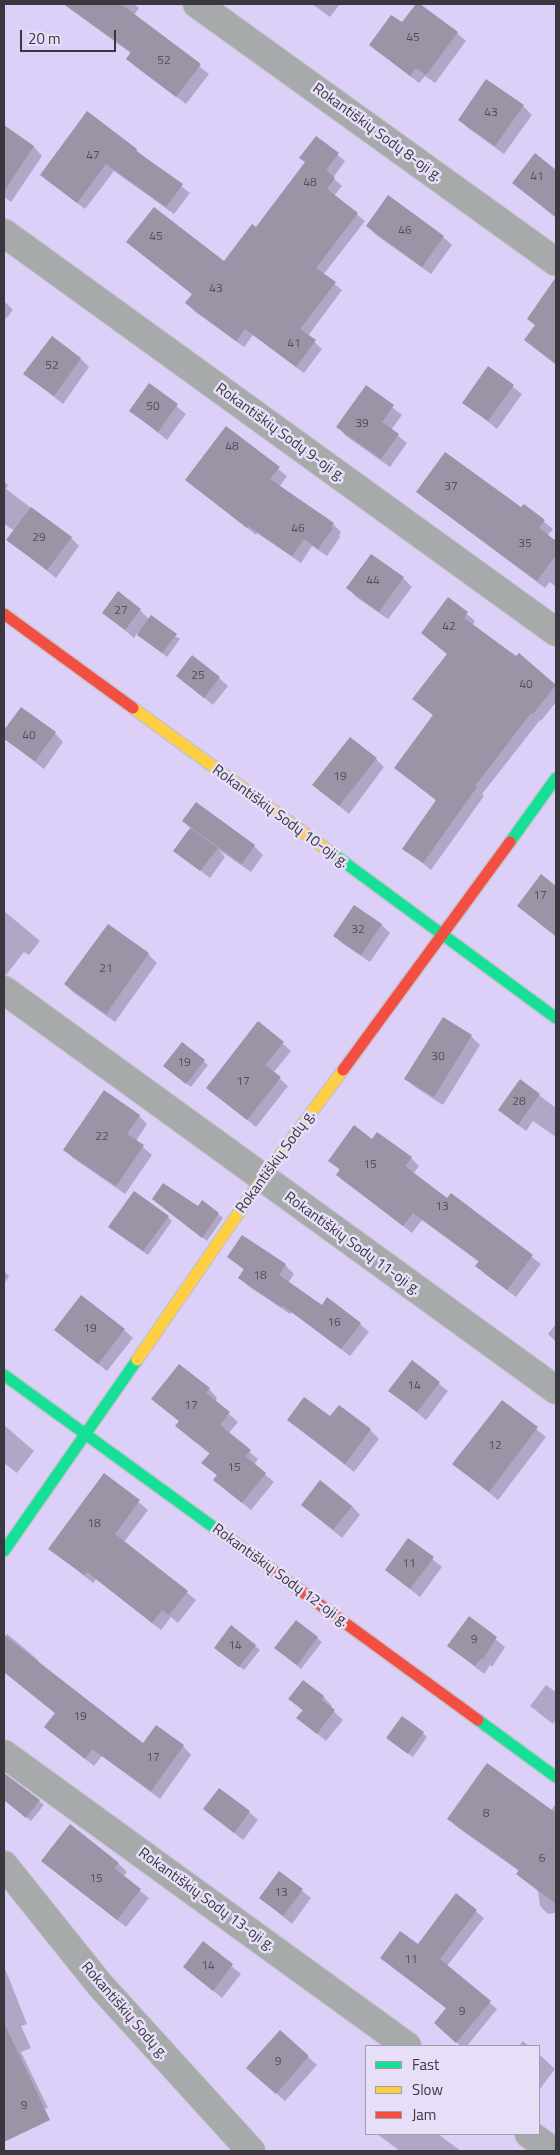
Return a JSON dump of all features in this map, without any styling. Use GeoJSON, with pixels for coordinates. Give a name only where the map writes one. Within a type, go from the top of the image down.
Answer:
{"type":"FeatureCollection","features":[{"type":"Feature","properties":{"kind":"street","name":"Rokantiškių Sodų 8-oji g."},"geometry":{"type":"LineString","coordinates":[[197,4],[556,262]]}},
{"type":"Feature","properties":{"kind":"street","name":"Rokantiškių Sodų 9-oji g."},"geometry":{"type":"LineString","coordinates":[[4,233],[556,632]]}},
{"type":"Feature","properties":{"kind":"street","name":"Rokantiškių Sodų 10-oji g."},"geometry":{"type":"LineString","coordinates":[[4,614],[556,1018]]}},
{"type":"Feature","properties":{"kind":"street","name":"Rokantiškių Sodų g."},"geometry":{"type":"LineString","coordinates":[[4,1551],[262,1179],[556,778]]}},
{"type":"Feature","properties":{"kind":"street","name":"Rokantiškių Sodų 11-oji g."},"geometry":{"type":"LineString","coordinates":[[4,990],[262,1179],[556,1390]]}},
{"type":"Feature","properties":{"kind":"street","name":"Rokantiškių Sodų 12-oji g."},"geometry":{"type":"LineString","coordinates":[[4,1374],[556,1777]]}},
{"type":"Feature","properties":{"kind":"street","name":"Rokantiškių Sodų 13-oji g."},"geometry":{"type":"LineString","coordinates":[[4,1754],[406,2045]]}},
{"type":"Feature","properties":{"kind":"street","name":"Rokantiškių Sodų g."},"geometry":{"type":"LineString","coordinates":[[4,1865],[100,1986],[210,2109],[251,2151]]}},
{"type":"Feature","properties":{"kind":"street"},"geometry":{"type":"LineString","coordinates":[[530,2135],[553,2151]]}},
{"type":"Feature","properties":{"kind":"shaded area"},"geometry":{"type":"Polygon","coordinates":[[[4,4],[556,4],[556,2151],[4,2151],[4,4]]]}},
{"type":"Feature","properties":{"kind":"building"},"geometry":{"type":"Polygon","coordinates":[[[64,4],[121,4],[201,64],[176,97],[126,59],[131,52],[64,4]]]}},
{"type":"Feature","properties":{"kind":"building"},"geometry":{"type":"Polygon","coordinates":[[[416,4],[420,4],[458,32],[426,75],[416,68],[410,76],[369,45],[391,15],[402,22],[416,4]]]}},
{"type":"Feature","properties":{"kind":"building"},"geometry":{"type":"Polygon","coordinates":[[[486,79],[524,105],[495,146],[458,120],[486,79]]]}},
{"type":"Feature","properties":{"kind":"building"},"geometry":{"type":"Polygon","coordinates":[[[87,111],[137,149],[136,151],[183,184],[166,207],[106,164],[77,203],[40,175],[87,111]]]}},
{"type":"Feature","properties":{"kind":"building"},"geometry":{"type":"Polygon","coordinates":[[[4,125],[34,146],[4,191],[4,125]]]}},
{"type":"Feature","properties":{"kind":"building"},"geometry":{"type":"Polygon","coordinates":[[[316,136],[339,153],[326,170],[335,178],[327,189],[358,213],[316,268],[336,282],[300,329],[316,340],[296,367],[245,329],[236,341],[185,303],[192,294],[126,242],[154,207],[224,261],[252,224],[256,227],[305,162],[299,158],[316,136]]]}},
{"type":"Feature","properties":{"kind":"building"},"geometry":{"type":"Polygon","coordinates":[[[535,153],[556,170],[556,217],[512,183],[535,153]]]}},
{"type":"Feature","properties":{"kind":"building"},"geometry":{"type":"Polygon","coordinates":[[[388,195],[444,236],[422,267],[366,226],[388,195]]]}},
{"type":"Feature","properties":{"kind":"building"},"geometry":{"type":"Polygon","coordinates":[[[556,277],[556,364],[524,340],[535,325],[527,319],[556,277]]]}},
{"type":"Feature","properties":{"kind":"building"},"geometry":{"type":"Polygon","coordinates":[[[52,336],[81,358],[54,396],[23,374],[52,336]]]}},
{"type":"Feature","properties":{"kind":"building"},"geometry":{"type":"Polygon","coordinates":[[[488,366],[514,385],[488,421],[462,403],[488,366]]]}},
{"type":"Feature","properties":{"kind":"building"},"geometry":{"type":"Polygon","coordinates":[[[149,383],[178,404],[158,432],[129,411],[149,383]]]}},
{"type":"Feature","properties":{"kind":"building"},"geometry":{"type":"Polygon","coordinates":[[[366,385],[394,405],[382,422],[399,434],[381,459],[336,427],[366,385]]]}},
{"type":"Feature","properties":{"kind":"building"},"geometry":{"type":"Polygon","coordinates":[[[226,426],[280,467],[270,479],[334,523],[331,527],[333,528],[318,549],[304,539],[292,556],[248,526],[247,528],[185,480],[226,426]]]}},
{"type":"Feature","properties":{"kind":"building"},"geometry":{"type":"Polygon","coordinates":[[[445,452],[521,507],[524,504],[545,520],[539,528],[556,541],[556,555],[537,581],[416,492],[445,452]]]}},
{"type":"Feature","properties":{"kind":"building"},"geometry":{"type":"Polygon","coordinates":[[[31,507],[72,537],[47,570],[6,540],[31,507]]]}},
{"type":"Feature","properties":{"kind":"building"},"geometry":{"type":"Polygon","coordinates":[[[371,554],[404,577],[379,612],[346,588],[371,554]]]}},
{"type":"Feature","properties":{"kind":"building"},"geometry":{"type":"Polygon","coordinates":[[[118,591],[141,609],[125,630],[102,613],[118,591]]]}},
{"type":"Feature","properties":{"kind":"building"},"geometry":{"type":"Polygon","coordinates":[[[448,597],[468,612],[464,618],[516,656],[519,653],[556,685],[533,714],[531,713],[475,786],[477,787],[423,863],[402,849],[436,800],[394,768],[433,715],[412,699],[447,654],[421,633],[448,597]]]}},
{"type":"Feature","properties":{"kind":"building"},"geometry":{"type":"Polygon","coordinates":[[[151,615],[177,634],[162,653],[137,635],[151,615]]]}},
{"type":"Feature","properties":{"kind":"building"},"geometry":{"type":"Polygon","coordinates":[[[192,655],[220,677],[204,698],[176,676],[192,655]]]}},
{"type":"Feature","properties":{"kind":"building"},"geometry":{"type":"Polygon","coordinates":[[[21,707],[56,732],[35,761],[4,739],[4,730],[21,707]]]}},
{"type":"Feature","properties":{"kind":"building"},"geometry":{"type":"Polygon","coordinates":[[[350,737],[377,758],[339,806],[312,785],[350,737]]]}},
{"type":"Feature","properties":{"kind":"building"},"geometry":{"type":"Polygon","coordinates":[[[196,802],[255,845],[242,864],[182,821],[196,802]]]}},
{"type":"Feature","properties":{"kind":"building"},"geometry":{"type":"Polygon","coordinates":[[[190,828],[218,848],[200,871],[173,851],[190,828]]]}},
{"type":"Feature","properties":{"kind":"building"},"geometry":{"type":"Polygon","coordinates":[[[541,874],[556,886],[556,936],[517,906],[541,874]]]}},
{"type":"Feature","properties":{"kind":"building"},"geometry":{"type":"Polygon","coordinates":[[[354,905],[382,924],[361,955],[333,936],[354,905]]]}},
{"type":"Feature","properties":{"kind":"building"},"geometry":{"type":"Polygon","coordinates":[[[108,924],[149,953],[106,1014],[64,984],[108,924]]]}},
{"type":"Feature","properties":{"kind":"building"},"geometry":{"type":"Polygon","coordinates":[[[443,1017],[472,1035],[434,1097],[404,1079],[443,1017]]]}},
{"type":"Feature","properties":{"kind":"building"},"geometry":{"type":"Polygon","coordinates":[[[258,1021],[284,1042],[265,1065],[281,1077],[247,1120],[206,1088],[258,1021]]]}},
{"type":"Feature","properties":{"kind":"building"},"geometry":{"type":"Polygon","coordinates":[[[182,1042],[205,1060],[186,1084],[163,1066],[182,1042]]]}},
{"type":"Feature","properties":{"kind":"building"},"geometry":{"type":"Polygon","coordinates":[[[520,1079],[540,1094],[518,1125],[498,1110],[520,1079]]]}},
{"type":"Feature","properties":{"kind":"building"},"geometry":{"type":"Polygon","coordinates":[[[104,1090],[140,1115],[127,1134],[144,1145],[116,1186],[63,1150],[104,1090]]]}},
{"type":"Feature","properties":{"kind":"building"},"geometry":{"type":"Polygon","coordinates":[[[354,1125],[372,1139],[377,1132],[412,1157],[405,1166],[447,1198],[451,1193],[533,1255],[507,1290],[475,1266],[479,1261],[413,1213],[403,1226],[336,1175],[340,1169],[328,1161],[354,1125]]]}},
{"type":"Feature","properties":{"kind":"building"},"geometry":{"type":"Polygon","coordinates":[[[163,1183],[198,1206],[202,1200],[219,1213],[202,1238],[152,1199],[163,1183]]]}},
{"type":"Feature","properties":{"kind":"building"},"geometry":{"type":"Polygon","coordinates":[[[134,1191],[169,1216],[143,1251],[108,1227],[134,1191]]]}},
{"type":"Feature","properties":{"kind":"building"},"geometry":{"type":"Polygon","coordinates":[[[242,1235],[286,1264],[279,1275],[322,1305],[327,1297],[361,1323],[341,1349],[282,1305],[281,1307],[238,1278],[244,1269],[227,1257],[242,1235]]]}},
{"type":"Feature","properties":{"kind":"building"},"geometry":{"type":"Polygon","coordinates":[[[81,1295],[125,1329],[98,1364],[54,1330],[81,1295]]]}},
{"type":"Feature","properties":{"kind":"building"},"geometry":{"type":"Polygon","coordinates":[[[412,1360],[440,1382],[417,1412],[388,1391],[412,1360]]]}},
{"type":"Feature","properties":{"kind":"building"},"geometry":{"type":"Polygon","coordinates":[[[179,1364],[210,1388],[206,1393],[230,1412],[220,1425],[251,1450],[245,1456],[266,1473],[242,1503],[213,1480],[217,1475],[201,1463],[210,1453],[175,1426],[179,1421],[151,1399],[179,1364]]]}},
{"type":"Feature","properties":{"kind":"building"},"geometry":{"type":"Polygon","coordinates":[[[304,1397],[330,1416],[339,1405],[371,1429],[345,1464],[287,1420],[304,1397]]]}},
{"type":"Feature","properties":{"kind":"building"},"geometry":{"type":"Polygon","coordinates":[[[502,1400],[538,1427],[489,1492],[452,1464],[502,1400]]]}},
{"type":"Feature","properties":{"kind":"building"},"geometry":{"type":"Polygon","coordinates":[[[104,1473],[140,1500],[115,1534],[188,1591],[169,1615],[162,1610],[152,1623],[87,1572],[84,1575],[48,1549],[104,1473]]]}},
{"type":"Feature","properties":{"kind":"building"},"geometry":{"type":"Polygon","coordinates":[[[320,1480],[352,1506],[333,1530],[301,1505],[320,1480]]]}},
{"type":"Feature","properties":{"kind":"building"},"geometry":{"type":"Polygon","coordinates":[[[408,1538],[434,1557],[410,1589],[385,1570],[408,1538]]]}},
{"type":"Feature","properties":{"kind":"building"},"geometry":{"type":"Polygon","coordinates":[[[469,1616],[497,1637],[483,1659],[481,1658],[475,1666],[447,1646],[469,1616]]]}},
{"type":"Feature","properties":{"kind":"building"},"geometry":{"type":"Polygon","coordinates":[[[296,1620],[318,1637],[297,1665],[274,1648],[296,1620]]]}},
{"type":"Feature","properties":{"kind":"building"},"geometry":{"type":"Polygon","coordinates":[[[231,1625],[256,1645],[239,1667],[214,1648],[231,1625]]]}},
{"type":"Feature","properties":{"kind":"building"},"geometry":{"type":"Polygon","coordinates":[[[4,1635],[143,1743],[156,1725],[184,1745],[151,1791],[92,1749],[85,1759],[44,1727],[55,1713],[4,1672],[4,1635]]]}},
{"type":"Feature","properties":{"kind":"building"},"geometry":{"type":"Polygon","coordinates":[[[303,1680],[324,1696],[322,1700],[335,1710],[317,1734],[296,1718],[303,1710],[288,1699],[303,1680]]]}},
{"type":"Feature","properties":{"kind":"building"},"geometry":{"type":"Polygon","coordinates":[[[402,1716],[424,1732],[408,1754],[386,1738],[402,1716]]]}},
{"type":"Feature","properties":{"kind":"building"},"geometry":{"type":"Polygon","coordinates":[[[487,1763],[556,1813],[556,1904],[516,1874],[519,1870],[447,1819],[487,1763]]]}},
{"type":"Feature","properties":{"kind":"building"},"geometry":{"type":"Polygon","coordinates":[[[4,1773],[40,1800],[26,1818],[4,1800],[4,1773]]]}},
{"type":"Feature","properties":{"kind":"building"},"geometry":{"type":"Polygon","coordinates":[[[219,1788],[250,1811],[234,1833],[203,1809],[219,1788]]]}},
{"type":"Feature","properties":{"kind":"building"},"geometry":{"type":"Polygon","coordinates":[[[70,1824],[119,1863],[114,1868],[141,1889],[117,1920],[41,1861],[70,1824]]]}},
{"type":"Feature","properties":{"kind":"building"},"geometry":{"type":"Polygon","coordinates":[[[279,1871],[303,1889],[283,1916],[259,1898],[279,1871]]]}},
{"type":"Feature","properties":{"kind":"building"},"geometry":{"type":"Polygon","coordinates":[[[456,1893],[477,1910],[440,1959],[491,2001],[456,2043],[434,2023],[446,2008],[380,1958],[400,1931],[418,1944],[456,1893]]]}},
{"type":"Feature","properties":{"kind":"building"},"geometry":{"type":"Polygon","coordinates":[[[203,1941],[233,1964],[213,1991],[183,1967],[203,1941]]]}},
{"type":"Feature","properties":{"kind":"building"},"geometry":{"type":"Polygon","coordinates":[[[4,2023],[50,2120],[4,2142],[4,2023]]]}},
{"type":"Feature","properties":{"kind":"building"},"geometry":{"type":"Polygon","coordinates":[[[280,2030],[309,2056],[276,2094],[246,2068],[280,2030]]]}},
{"type":"Feature","properties":{"kind":"traffic: fast"},"geometry":{"type":"LineString","coordinates":[[510,842],[556,778]]}},
{"type":"Feature","properties":{"kind":"traffic: fast"},"geometry":{"type":"LineString","coordinates":[[333,854],[556,1018]]}},
{"type":"Feature","properties":{"kind":"traffic: fast"},"geometry":{"type":"LineString","coordinates":[[4,1551],[137,1360]]}},
{"type":"Feature","properties":{"kind":"traffic: fast"},"geometry":{"type":"LineString","coordinates":[[4,1375],[234,1542]]}},
{"type":"Feature","properties":{"kind":"traffic: fast"},"geometry":{"type":"LineString","coordinates":[[478,1720],[556,1777]]}},
{"type":"Feature","properties":{"kind":"traffic: slow"},"geometry":{"type":"LineString","coordinates":[[133,708],[333,854]]}},
{"type":"Feature","properties":{"kind":"traffic: slow"},"geometry":{"type":"LineString","coordinates":[[137,1360],[262,1179],[343,1070]]}},
{"type":"Feature","properties":{"kind":"traffic: jam"},"geometry":{"type":"LineString","coordinates":[[4,614],[133,708]]}},
{"type":"Feature","properties":{"kind":"traffic: jam"},"geometry":{"type":"LineString","coordinates":[[343,1070],[510,842]]}},
{"type":"Feature","properties":{"kind":"traffic: jam"},"geometry":{"type":"LineString","coordinates":[[234,1542],[478,1720]]}}]}
